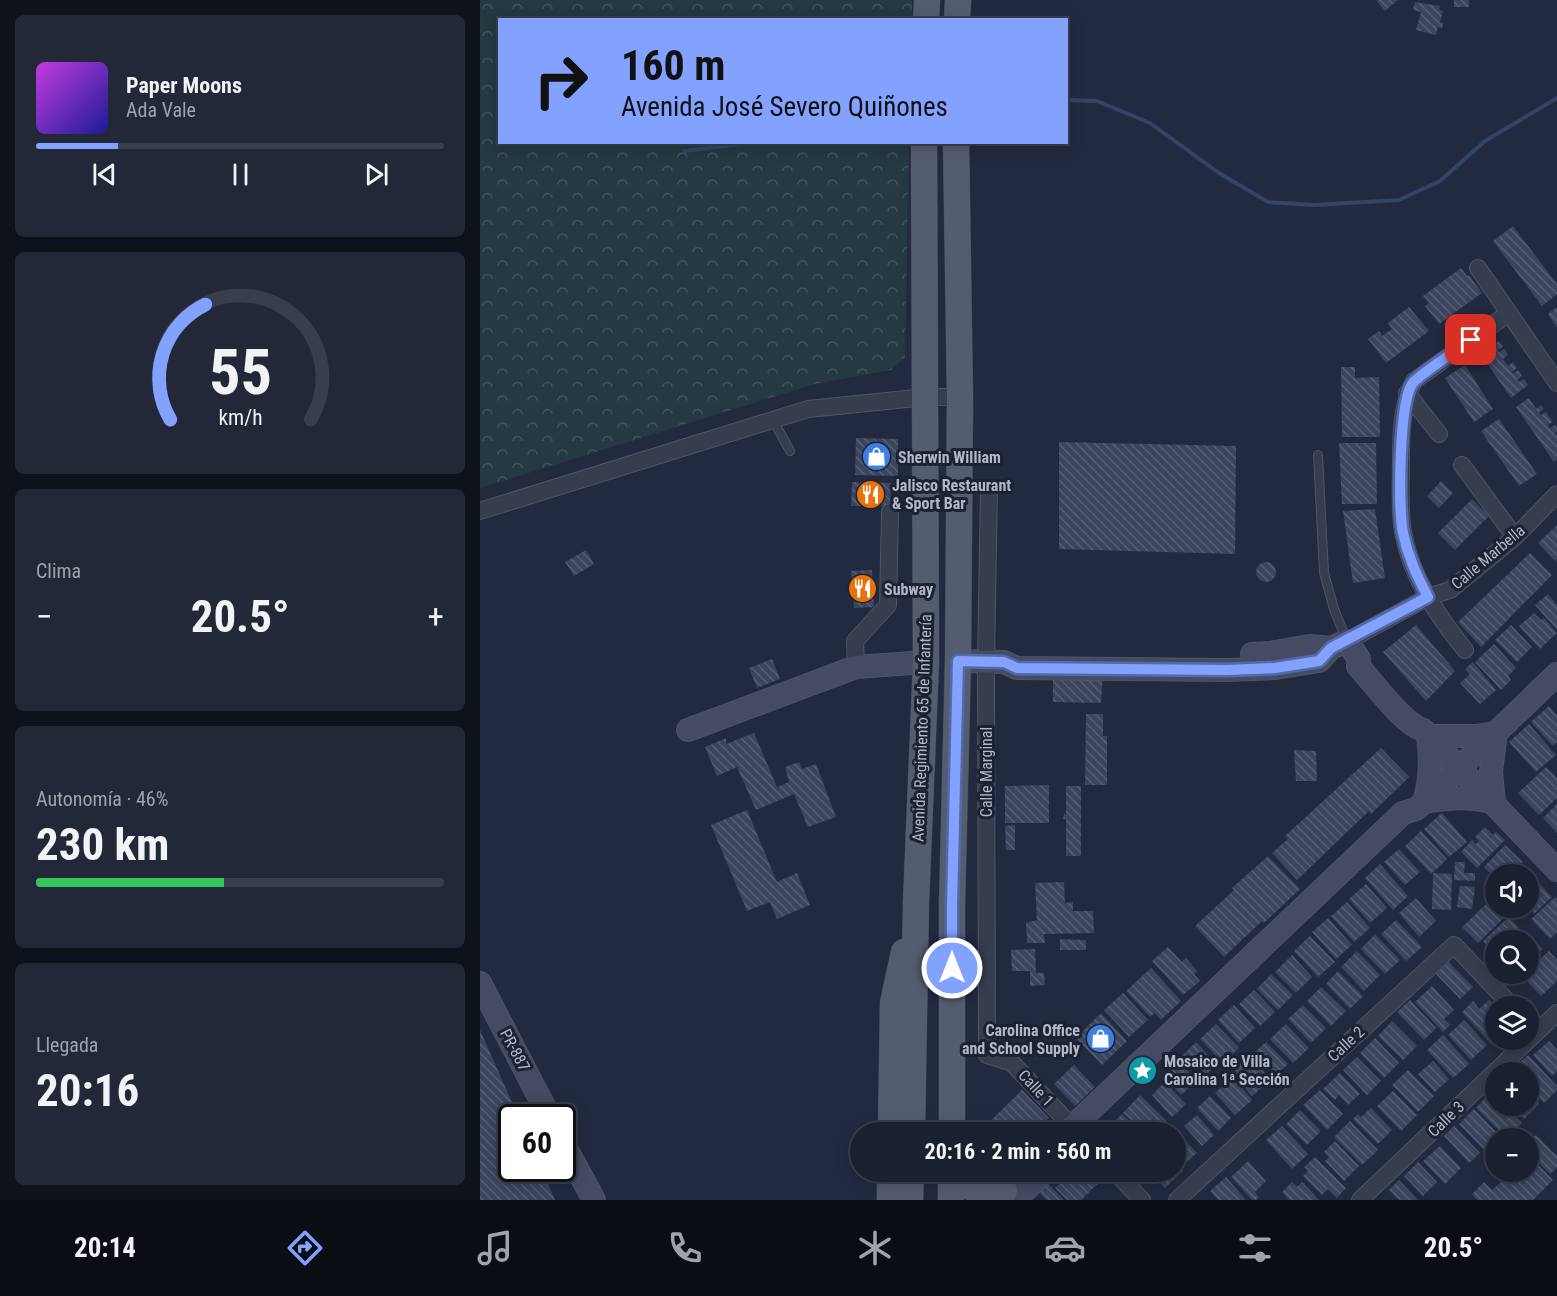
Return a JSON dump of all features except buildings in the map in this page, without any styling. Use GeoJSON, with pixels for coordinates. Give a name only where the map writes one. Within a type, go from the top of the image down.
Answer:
{"type":"FeatureCollection","features":[{"type":"Feature","properties":{"kind":"main road"},"geometry":{"type":"LineString","coordinates":[[926,18],[927,0]]}},
{"type":"Feature","properties":{"kind":"main road"},"geometry":{"type":"LineString","coordinates":[[957,18],[958,0]]}},
{"type":"Feature","properties":{"kind":"main road","name":"Avenida Regimiento 65 de Infantería"},"geometry":{"type":"LineString","coordinates":[[912,1122],[916,902],[926,662],[924,144]]}},
{"type":"Feature","properties":{"kind":"main road","name":"Avenida Regimiento 65 de Infantería"},"geometry":{"type":"LineString","coordinates":[[952,1122],[952,905],[958,661],[960,397],[956,144]]}},
{"type":"Feature","properties":{"kind":"main road"},"geometry":{"type":"LineString","coordinates":[[891,1122],[893,1003],[916,902]]}},
{"type":"Feature","properties":{"kind":"main road"},"geometry":{"type":"LineString","coordinates":[[890,1182],[890,1200]]}},
{"type":"Feature","properties":{"kind":"main road"},"geometry":{"type":"LineString","coordinates":[[910,1200],[911,1182]]}},
{"type":"Feature","properties":{"kind":"main road"},"geometry":{"type":"LineString","coordinates":[[951,1200],[952,1182]]}},
{"type":"Feature","properties":{"kind":"main road"},"geometry":{"type":"LineString","coordinates":[[965,1182],[975,1190],[988,1195],[1004,1197]]}},
{"type":"Feature","properties":{"kind":"street"},"geometry":{"type":"LineString","coordinates":[[1478,268],[1557,383]]}},
{"type":"Feature","properties":{"kind":"street"},"geometry":{"type":"LineString","coordinates":[[1465,650],[1442,622],[1411,564],[1401,517],[1401,447],[1407,393],[1414,381],[1509,313]]}},
{"type":"Feature","properties":{"kind":"street"},"geometry":{"type":"LineString","coordinates":[[1407,393],[1439,434]]}},
{"type":"Feature","properties":{"kind":"street"},"geometry":{"type":"LineString","coordinates":[[480,511],[807,409],[926,397],[960,397]]}},
{"type":"Feature","properties":{"kind":"street"},"geometry":{"type":"LineString","coordinates":[[1462,465],[1515,537]]}},
{"type":"Feature","properties":{"kind":"street","name":"Calle Marginal"},"geometry":{"type":"LineString","coordinates":[[987,1055],[995,662],[989,488]]}},
{"type":"Feature","properties":{"kind":"street","name":"Calle Marbella"},"geometry":{"type":"LineString","coordinates":[[1346,649],[1428,597],[1450,590],[1515,537],[1557,494]]}},
{"type":"Feature","properties":{"kind":"street"},"geometry":{"type":"LineString","coordinates":[[855,667],[855,641],[888,605],[890,512]]}},
{"type":"Feature","properties":{"kind":"street"},"geometry":{"type":"LineString","coordinates":[[958,661],[995,662],[1017,668],[1058,661],[1203,662],[1310,646],[1346,649],[1370,657],[1405,708],[1424,720],[1431,757],[1428,790],[1420,805]]}},
{"type":"Feature","properties":{"kind":"street"},"geometry":{"type":"LineString","coordinates":[[688,730],[855,667],[926,662]]}},
{"type":"Feature","properties":{"kind":"street"},"geometry":{"type":"LineString","coordinates":[[1420,805],[1557,674]]}},
{"type":"Feature","properties":{"kind":"street"},"geometry":{"type":"LineString","coordinates":[[1426,733],[1476,736],[1496,733]]}},
{"type":"Feature","properties":{"kind":"street"},"geometry":{"type":"LineString","coordinates":[[1426,733],[1557,870]]}},
{"type":"Feature","properties":{"kind":"street"},"geometry":{"type":"LineString","coordinates":[[1494,803],[1491,771],[1496,733]]}},
{"type":"Feature","properties":{"kind":"street"},"geometry":{"type":"LineString","coordinates":[[1084,1122],[1403,813],[1420,805],[1455,797],[1476,798],[1494,803]]}},
{"type":"Feature","properties":{"kind":"street","name":"Calle 2"},"geometry":{"type":"LineString","coordinates":[[1177,1200],[1454,945],[1502,996]]}},
{"type":"Feature","properties":{"kind":"street","name":"PR-887"},"geometry":{"type":"LineString","coordinates":[[480,983],[543,1104]]}},
{"type":"Feature","properties":{"kind":"street","name":"Calle 3"},"geometry":{"type":"LineString","coordinates":[[1539,1024],[1557,1012]]}},
{"type":"Feature","properties":{"kind":"street","name":"Calle 3"},"geometry":{"type":"LineString","coordinates":[[1360,1200],[1510,1050]]}},
{"type":"Feature","properties":{"kind":"street","name":"Calle 1"},"geometry":{"type":"LineString","coordinates":[[987,1055],[1012,1063],[1067,1122]]}},
{"type":"Feature","properties":{"kind":"street"},"geometry":{"type":"LineString","coordinates":[[576,1167],[594,1200]]}},
{"type":"Feature","properties":{"kind":"street"},"geometry":{"type":"LineString","coordinates":[[1004,1197],[1016,1182]]}},
{"type":"Feature","properties":{"kind":"street"},"geometry":{"type":"LineString","coordinates":[[1004,1197],[1028,1182]]}},
{"type":"Feature","properties":{"kind":"street"},"geometry":{"type":"LineString","coordinates":[[1125,1182],[1142,1200]]}},
{"type":"Feature","properties":{"kind":"lane"},"geometry":{"type":"LineString","coordinates":[[773,420],[790,451]]}},
{"type":"Feature","properties":{"kind":"lane"},"geometry":{"type":"LineString","coordinates":[[1318,455],[1324,573],[1346,649]]}},
{"type":"Feature","properties":{"kind":"green space"},"geometry":{"type":"Polygon","coordinates":[[[480,0],[912,0],[912,18],[498,18],[498,144],[909,144],[905,357],[891,370],[815,384],[480,488],[480,0]]]}},
{"type":"Feature","properties":{"kind":"waterway"},"geometry":{"type":"LineString","coordinates":[[1068,100],[1097,101],[1150,123],[1219,173],[1268,202],[1314,205],[1399,200],[1440,181],[1485,141],[1557,98]]}},
{"type":"Feature","properties":{"kind":"waterway"},"geometry":{"type":"LineString","coordinates":[[685,151],[742,144]]}},
{"type":"Feature","properties":{"kind":"place","name":"Sherwin William"},"geometry":{"type":"Point","coordinates":[877,457]}},
{"type":"Feature","properties":{"kind":"place","name":"Jalisco Restaurant & Sport Bar"},"geometry":{"type":"Point","coordinates":[871,494]}},
{"type":"Feature","properties":{"kind":"place","name":"Subway"},"geometry":{"type":"Point","coordinates":[863,589]}},
{"type":"Feature","properties":{"kind":"place","name":"Carolina Office and School Supply"},"geometry":{"type":"Point","coordinates":[1101,1039]}},
{"type":"Feature","properties":{"kind":"place","name":"Mosaico de Villa Carolina 1ª Sección"},"geometry":{"type":"Point","coordinates":[1143,1070]}},
{"type":"Feature","properties":{"kind":"route"},"geometry":{"type":"LineString","coordinates":[[952,968],[958,661],[1004,662],[1017,668],[1227,670],[1275,668],[1319,661],[1331,648],[1428,597],[1411,564],[1401,517],[1401,447],[1405,404],[1407,393],[1414,381],[1471,340]]}}]}
